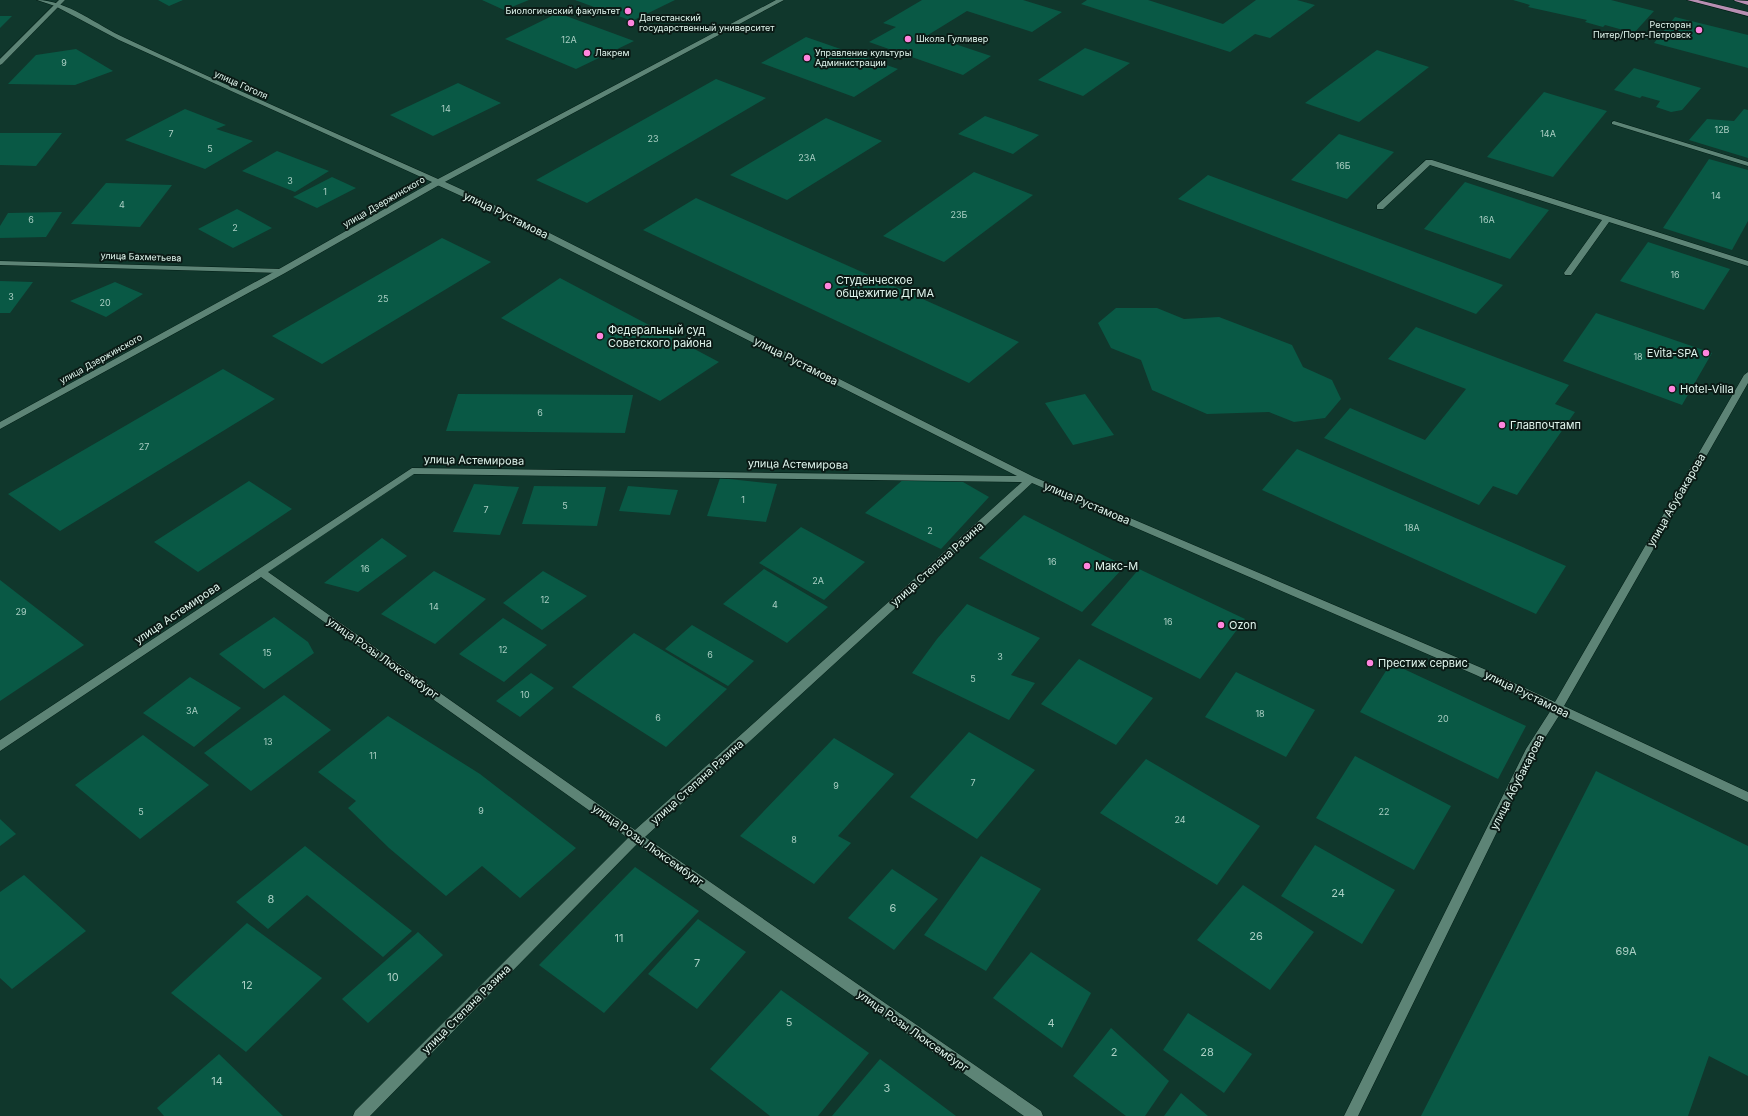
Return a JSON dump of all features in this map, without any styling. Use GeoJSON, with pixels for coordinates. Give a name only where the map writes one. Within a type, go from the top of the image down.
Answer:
{"type":"FeatureCollection","features":[{"type":"Feature","properties":{"kind":"main road"},"geometry":{"type":"LineString","coordinates":[[1690,0],[1748,14]]}},
{"type":"Feature","properties":{"kind":"main road"},"geometry":{"type":"LineString","coordinates":[[1737,0],[1748,3]]}},
{"type":"Feature","properties":{"kind":"street","name":"улица Гоголя"},"geometry":{"type":"LineString","coordinates":[[40,0],[56,2],[128,43],[438,182]]}},
{"type":"Feature","properties":{"kind":"street","name":"улица Дзержинского"},"geometry":{"type":"LineString","coordinates":[[0,426],[282,271],[438,182],[781,0]]}},
{"type":"Feature","properties":{"kind":"street"},"geometry":{"type":"LineString","coordinates":[[0,63],[56,2]]}},
{"type":"Feature","properties":{"kind":"street"},"geometry":{"type":"LineString","coordinates":[[1614,122],[1748,164]]}},
{"type":"Feature","properties":{"kind":"street"},"geometry":{"type":"LineString","coordinates":[[1380,207],[1429,162],[1748,264]]}},
{"type":"Feature","properties":{"kind":"street","name":"улица Рустамова"},"geometry":{"type":"LineString","coordinates":[[438,182],[1031,479],[1480,672],[1748,797]]}},
{"type":"Feature","properties":{"kind":"street"},"geometry":{"type":"LineString","coordinates":[[1568,273],[1607,219]]}},
{"type":"Feature","properties":{"kind":"street","name":"улица Бахметьева"},"geometry":{"type":"LineString","coordinates":[[0,263],[282,271]]}},
{"type":"Feature","properties":{"kind":"street","name":"улица Абубакарова"},"geometry":{"type":"LineString","coordinates":[[1351,1116],[1532,749],[1557,709],[1748,375]]}},
{"type":"Feature","properties":{"kind":"street","name":"улица Астемирова"},"geometry":{"type":"LineString","coordinates":[[0,746],[412,471],[1031,479]]}},
{"type":"Feature","properties":{"kind":"street","name":"улица Степана Разина"},"geometry":{"type":"LineString","coordinates":[[360,1116],[636,837],[1031,479]]}},
{"type":"Feature","properties":{"kind":"street","name":"улица Розы Люксембург"},"geometry":{"type":"LineString","coordinates":[[261,572],[636,837],[1036,1116]]}},
{"type":"Feature","properties":{"kind":"building"},"geometry":{"type":"Polygon","coordinates":[[[158,0],[183,0],[169,6],[158,0]]]}},
{"type":"Feature","properties":{"kind":"building"},"geometry":{"type":"Polygon","coordinates":[[[482,0],[529,0],[504,10],[482,0]]]}},
{"type":"Feature","properties":{"kind":"building","name":"Биологический факультет"},"geometry":{"type":"Polygon","coordinates":[[[575,0],[675,0],[632,21],[575,0]]]}},
{"type":"Feature","properties":{"kind":"building","name":"Школа Гулливер"},"geometry":{"type":"Polygon","coordinates":[[[922,0],[1023,0],[1062,12],[1032,32],[967,11],[928,35],[991,56],[963,75],[869,42],[896,27],[883,23],[922,0]]]}},
{"type":"Feature","properties":{"kind":"building"},"geometry":{"type":"Polygon","coordinates":[[[1087,0],[1148,0],[1223,24],[1256,0],[1297,0],[1315,5],[1270,38],[1255,34],[1230,52],[1081,4],[1087,0]]]}},
{"type":"Feature","properties":{"kind":"building"},"geometry":{"type":"Polygon","coordinates":[[[1513,0],[1611,0],[1654,11],[1634,33],[1605,25],[1603,27],[1585,22],[1587,20],[1528,7],[1530,5],[1513,0]]]}},
{"type":"Feature","properties":{"kind":"building"},"geometry":{"type":"Polygon","coordinates":[[[558,13],[634,41],[576,69],[505,39],[558,13]]]}},
{"type":"Feature","properties":{"kind":"building"},"geometry":{"type":"Polygon","coordinates":[[[0,16],[12,16],[0,28],[0,16]]]}},
{"type":"Feature","properties":{"kind":"building"},"geometry":{"type":"Polygon","coordinates":[[[1675,17],[1748,35],[1748,68],[1654,43],[1675,17]]]}},
{"type":"Feature","properties":{"kind":"building"},"geometry":{"type":"Polygon","coordinates":[[[806,37],[898,69],[854,97],[761,63],[806,37]]]}},
{"type":"Feature","properties":{"kind":"building"},"geometry":{"type":"Polygon","coordinates":[[[1085,48],[1130,63],[1083,96],[1038,80],[1085,48]]]}},
{"type":"Feature","properties":{"kind":"building"},"geometry":{"type":"Polygon","coordinates":[[[76,49],[113,71],[75,85],[8,84],[36,55],[76,49]]]}},
{"type":"Feature","properties":{"kind":"building"},"geometry":{"type":"Polygon","coordinates":[[[1377,50],[1429,67],[1359,122],[1305,103],[1377,50]]]}},
{"type":"Feature","properties":{"kind":"building"},"geometry":{"type":"Polygon","coordinates":[[[1634,68],[1701,88],[1682,110],[1671,112],[1656,107],[1660,101],[1642,96],[1640,98],[1614,90],[1634,68]]]}},
{"type":"Feature","properties":{"kind":"building"},"geometry":{"type":"Polygon","coordinates":[[[716,79],[766,98],[587,203],[536,180],[716,79]]]}},
{"type":"Feature","properties":{"kind":"building"},"geometry":{"type":"Polygon","coordinates":[[[458,83],[501,103],[433,136],[390,115],[458,83]]]}},
{"type":"Feature","properties":{"kind":"building"},"geometry":{"type":"Polygon","coordinates":[[[1544,92],[1607,111],[1553,177],[1487,157],[1544,92]]]}},
{"type":"Feature","properties":{"kind":"building"},"geometry":{"type":"Polygon","coordinates":[[[185,109],[226,125],[216,129],[253,141],[205,169],[125,140],[185,109]]]}},
{"type":"Feature","properties":{"kind":"building"},"geometry":{"type":"Polygon","coordinates":[[[1744,109],[1748,110],[1748,158],[1689,140],[1707,119],[1734,121],[1744,109]]]}},
{"type":"Feature","properties":{"kind":"building"},"geometry":{"type":"Polygon","coordinates":[[[985,116],[1039,135],[1013,154],[958,134],[985,116]]]}},
{"type":"Feature","properties":{"kind":"building"},"geometry":{"type":"Polygon","coordinates":[[[826,118],[882,141],[787,200],[730,175],[826,118]]]}},
{"type":"Feature","properties":{"kind":"building"},"geometry":{"type":"Polygon","coordinates":[[[0,133],[62,133],[36,166],[0,165],[0,133]]]}},
{"type":"Feature","properties":{"kind":"building"},"geometry":{"type":"Polygon","coordinates":[[[1339,134],[1394,152],[1347,199],[1291,180],[1339,134]]]}},
{"type":"Feature","properties":{"kind":"building"},"geometry":{"type":"Polygon","coordinates":[[[277,151],[329,171],[295,192],[242,171],[277,151]]]}},
{"type":"Feature","properties":{"kind":"building"},"geometry":{"type":"Polygon","coordinates":[[[1709,159],[1748,170],[1748,221],[1732,250],[1663,228],[1709,159]]]}},
{"type":"Feature","properties":{"kind":"building"},"geometry":{"type":"Polygon","coordinates":[[[974,172],[1033,195],[944,262],[883,236],[974,172]]]}},
{"type":"Feature","properties":{"kind":"building"},"geometry":{"type":"Polygon","coordinates":[[[1208,175],[1503,285],[1476,314],[1178,199],[1208,175]]]}},
{"type":"Feature","properties":{"kind":"building"},"geometry":{"type":"Polygon","coordinates":[[[332,177],[356,188],[317,208],[293,197],[332,177]]]}},
{"type":"Feature","properties":{"kind":"building"},"geometry":{"type":"Polygon","coordinates":[[[1465,182],[1549,210],[1510,259],[1424,229],[1465,182]]]}},
{"type":"Feature","properties":{"kind":"building"},"geometry":{"type":"Polygon","coordinates":[[[106,183],[172,185],[140,227],[71,224],[106,183]]]}},
{"type":"Feature","properties":{"kind":"building","name":"Студенческое общежитие ДГМА"},"geometry":{"type":"Polygon","coordinates":[[[696,198],[1019,342],[969,383],[643,230],[696,198]]]}},
{"type":"Feature","properties":{"kind":"building"},"geometry":{"type":"Polygon","coordinates":[[[237,209],[272,228],[233,248],[198,229],[237,209]]]}},
{"type":"Feature","properties":{"kind":"building"},"geometry":{"type":"Polygon","coordinates":[[[62,212],[46,237],[0,238],[0,226],[8,213],[62,212]]]}},
{"type":"Feature","properties":{"kind":"building"},"geometry":{"type":"Polygon","coordinates":[[[442,238],[491,262],[322,364],[272,336],[442,238]]]}},
{"type":"Feature","properties":{"kind":"building"},"geometry":{"type":"Polygon","coordinates":[[[1648,242],[1730,269],[1704,310],[1620,281],[1648,242]]]}},
{"type":"Feature","properties":{"kind":"building"},"geometry":{"type":"Polygon","coordinates":[[[560,278],[719,362],[660,401],[501,318],[560,278]]]}},
{"type":"Feature","properties":{"kind":"building"},"geometry":{"type":"Polygon","coordinates":[[[0,281],[33,282],[10,313],[0,313],[0,281]]]}},
{"type":"Feature","properties":{"kind":"building"},"geometry":{"type":"Polygon","coordinates":[[[115,282],[143,294],[106,317],[70,301],[115,282]]]}},
{"type":"Feature","properties":{"kind":"building"},"geometry":{"type":"Polygon","coordinates":[[[1116,308],[1157,308],[1184,319],[1219,317],[1292,345],[1303,367],[1332,380],[1341,399],[1325,418],[1294,422],[1269,412],[1207,414],[1152,390],[1141,360],[1111,348],[1098,323],[1116,308]]]}},
{"type":"Feature","properties":{"kind":"building"},"geometry":{"type":"Polygon","coordinates":[[[1596,313],[1712,353],[1682,405],[1563,361],[1596,313]]]}},
{"type":"Feature","properties":{"kind":"building","name":"Главпочтамп"},"geometry":{"type":"Polygon","coordinates":[[[1416,327],[1569,385],[1555,404],[1575,412],[1517,495],[1493,486],[1479,505],[1324,438],[1350,408],[1425,440],[1466,389],[1388,359],[1416,327]]]}},
{"type":"Feature","properties":{"kind":"building"},"geometry":{"type":"Polygon","coordinates":[[[223,369],[275,399],[60,531],[8,494],[223,369]]]}},
{"type":"Feature","properties":{"kind":"building"},"geometry":{"type":"Polygon","coordinates":[[[458,394],[633,395],[625,433],[446,431],[458,394]]]}},
{"type":"Feature","properties":{"kind":"building"},"geometry":{"type":"Polygon","coordinates":[[[1085,394],[1114,435],[1073,445],[1045,403],[1085,394]]]}},
{"type":"Feature","properties":{"kind":"building"},"geometry":{"type":"Polygon","coordinates":[[[1297,449],[1566,566],[1536,614],[1262,490],[1297,449]]]}},
{"type":"Feature","properties":{"kind":"building"},"geometry":{"type":"Polygon","coordinates":[[[720,478],[777,484],[766,522],[707,516],[720,478]]]}},
{"type":"Feature","properties":{"kind":"building"},"geometry":{"type":"Polygon","coordinates":[[[905,478],[963,482],[989,497],[941,549],[865,513],[905,478]]]}},
{"type":"Feature","properties":{"kind":"building"},"geometry":{"type":"Polygon","coordinates":[[[249,481],[292,509],[198,572],[154,542],[249,481]]]}},
{"type":"Feature","properties":{"kind":"building"},"geometry":{"type":"Polygon","coordinates":[[[474,484],[519,487],[500,535],[453,532],[474,484]]]}},
{"type":"Feature","properties":{"kind":"building"},"geometry":{"type":"Polygon","coordinates":[[[534,486],[606,487],[597,526],[522,524],[534,486]]]}},
{"type":"Feature","properties":{"kind":"building"},"geometry":{"type":"Polygon","coordinates":[[[628,486],[678,490],[670,515],[619,511],[628,486]]]}},
{"type":"Feature","properties":{"kind":"building"},"geometry":{"type":"Polygon","coordinates":[[[1024,515],[1125,566],[1082,612],[979,558],[1024,515]]]}},
{"type":"Feature","properties":{"kind":"building"},"geometry":{"type":"Polygon","coordinates":[[[801,527],[865,562],[824,600],[759,563],[801,527]]]}},
{"type":"Feature","properties":{"kind":"building"},"geometry":{"type":"Polygon","coordinates":[[[382,538],[407,556],[358,592],[324,583],[382,538]]]}},
{"type":"Feature","properties":{"kind":"building"},"geometry":{"type":"Polygon","coordinates":[[[764,569],[828,607],[787,643],[723,604],[764,569]]]}},
{"type":"Feature","properties":{"kind":"building"},"geometry":{"type":"Polygon","coordinates":[[[1139,569],[1245,619],[1200,679],[1091,625],[1139,569]]]}},
{"type":"Feature","properties":{"kind":"building"},"geometry":{"type":"Polygon","coordinates":[[[434,571],[486,599],[435,644],[381,614],[434,571]]]}},
{"type":"Feature","properties":{"kind":"building"},"geometry":{"type":"Polygon","coordinates":[[[543,571],[587,596],[542,630],[503,603],[543,571]]]}},
{"type":"Feature","properties":{"kind":"building"},"geometry":{"type":"Polygon","coordinates":[[[0,580],[84,645],[0,701],[0,580]]]}},
{"type":"Feature","properties":{"kind":"building"},"geometry":{"type":"Polygon","coordinates":[[[967,604],[1040,638],[1011,675],[1035,683],[1009,720],[912,673],[937,639],[967,604]]]}},
{"type":"Feature","properties":{"kind":"building"},"geometry":{"type":"Polygon","coordinates":[[[274,617],[308,642],[314,653],[264,689],[219,654],[274,617]]]}},
{"type":"Feature","properties":{"kind":"building"},"geometry":{"type":"Polygon","coordinates":[[[503,618],[547,645],[504,682],[459,654],[503,618]]]}},
{"type":"Feature","properties":{"kind":"building"},"geometry":{"type":"Polygon","coordinates":[[[692,625],[754,661],[728,686],[665,649],[692,625]]]}},
{"type":"Feature","properties":{"kind":"building"},"geometry":{"type":"Polygon","coordinates":[[[634,633],[727,689],[666,747],[572,687],[634,633]]]}},
{"type":"Feature","properties":{"kind":"building"},"geometry":{"type":"Polygon","coordinates":[[[1079,659],[1153,698],[1116,745],[1041,704],[1079,659]]]}},
{"type":"Feature","properties":{"kind":"building"},"geometry":{"type":"Polygon","coordinates":[[[1391,663],[1526,726],[1498,779],[1360,712],[1391,663]]]}},
{"type":"Feature","properties":{"kind":"building"},"geometry":{"type":"Polygon","coordinates":[[[1236,672],[1315,710],[1286,757],[1205,717],[1236,672]]]}},
{"type":"Feature","properties":{"kind":"building"},"geometry":{"type":"Polygon","coordinates":[[[531,673],[554,688],[520,717],[496,701],[531,673]]]}},
{"type":"Feature","properties":{"kind":"building"},"geometry":{"type":"Polygon","coordinates":[[[190,677],[241,708],[194,747],[143,713],[190,677]]]}},
{"type":"Feature","properties":{"kind":"building"},"geometry":{"type":"Polygon","coordinates":[[[284,695],[331,730],[251,791],[204,753],[284,695]]]}},
{"type":"Feature","properties":{"kind":"building"},"geometry":{"type":"Polygon","coordinates":[[[388,716],[480,774],[576,848],[520,898],[482,866],[446,896],[389,848],[348,808],[356,801],[318,772],[388,716]]]}},
{"type":"Feature","properties":{"kind":"building"},"geometry":{"type":"Polygon","coordinates":[[[969,732],[1035,770],[977,839],[910,797],[969,732]]]}},
{"type":"Feature","properties":{"kind":"building"},"geometry":{"type":"Polygon","coordinates":[[[143,735],[209,785],[140,839],[75,785],[143,735]]]}},
{"type":"Feature","properties":{"kind":"building"},"geometry":{"type":"Polygon","coordinates":[[[834,738],[894,774],[838,836],[851,843],[814,884],[740,836],[834,738]]]}},
{"type":"Feature","properties":{"kind":"building"},"geometry":{"type":"Polygon","coordinates":[[[1355,756],[1451,806],[1414,870],[1316,818],[1355,756]]]}},
{"type":"Feature","properties":{"kind":"building"},"geometry":{"type":"Polygon","coordinates":[[[1146,759],[1260,826],[1217,885],[1100,813],[1146,759]]]}},
{"type":"Feature","properties":{"kind":"building"},"geometry":{"type":"Polygon","coordinates":[[[1596,771],[1748,846],[1748,1076],[1709,1056],[1688,1116],[1421,1116],[1596,771]]]}},
{"type":"Feature","properties":{"kind":"building"},"geometry":{"type":"Polygon","coordinates":[[[0,819],[16,834],[0,846],[0,819]]]}},
{"type":"Feature","properties":{"kind":"building"},"geometry":{"type":"Polygon","coordinates":[[[1315,845],[1395,890],[1362,944],[1281,896],[1315,845]]]}},
{"type":"Feature","properties":{"kind":"building"},"geometry":{"type":"Polygon","coordinates":[[[305,846],[412,931],[383,957],[307,895],[268,929],[236,902],[305,846]]]}},
{"type":"Feature","properties":{"kind":"building"},"geometry":{"type":"Polygon","coordinates":[[[981,856],[1041,889],[986,971],[924,935],[981,856]]]}},
{"type":"Feature","properties":{"kind":"building"},"geometry":{"type":"Polygon","coordinates":[[[635,867],[699,911],[604,1013],[539,965],[635,867]]]}},
{"type":"Feature","properties":{"kind":"building"},"geometry":{"type":"Polygon","coordinates":[[[892,869],[938,899],[894,950],[848,918],[892,869]]]}},
{"type":"Feature","properties":{"kind":"building"},"geometry":{"type":"Polygon","coordinates":[[[24,875],[86,931],[12,989],[0,978],[0,892],[24,875]]]}},
{"type":"Feature","properties":{"kind":"building"},"geometry":{"type":"Polygon","coordinates":[[[1243,885],[1314,932],[1270,990],[1197,940],[1243,885]]]}},
{"type":"Feature","properties":{"kind":"building"},"geometry":{"type":"Polygon","coordinates":[[[698,919],[746,952],[697,1009],[648,974],[698,919]]]}},
{"type":"Feature","properties":{"kind":"building"},"geometry":{"type":"Polygon","coordinates":[[[247,923],[322,978],[246,1052],[171,993],[247,923]]]}},
{"type":"Feature","properties":{"kind":"building"},"geometry":{"type":"Polygon","coordinates":[[[418,932],[443,955],[368,1023],[342,999],[418,932]]]}},
{"type":"Feature","properties":{"kind":"building"},"geometry":{"type":"Polygon","coordinates":[[[1031,952],[1091,993],[1062,1048],[993,998],[1031,952]]]}},
{"type":"Feature","properties":{"kind":"building"},"geometry":{"type":"Polygon","coordinates":[[[781,990],[869,1053],[818,1116],[770,1116],[710,1069],[781,990]]]}},
{"type":"Feature","properties":{"kind":"building"},"geometry":{"type":"Polygon","coordinates":[[[1188,1013],[1252,1054],[1224,1093],[1163,1050],[1188,1013]]]}},
{"type":"Feature","properties":{"kind":"building"},"geometry":{"type":"Polygon","coordinates":[[[1111,1028],[1169,1081],[1145,1116],[1126,1116],[1073,1076],[1111,1028]]]}},
{"type":"Feature","properties":{"kind":"building"},"geometry":{"type":"Polygon","coordinates":[[[219,1054],[283,1116],[164,1116],[157,1108],[219,1054]]]}},
{"type":"Feature","properties":{"kind":"building"},"geometry":{"type":"Polygon","coordinates":[[[880,1059],[956,1116],[832,1116],[880,1059]]]}},
{"type":"Feature","properties":{"kind":"building"},"geometry":{"type":"Polygon","coordinates":[[[1181,1093],[1208,1116],[1164,1116],[1181,1093]]]}},
{"type":"Feature","properties":{"kind":"place","name":"Биологический факультет"},"geometry":{"type":"Point","coordinates":[628,11]}},
{"type":"Feature","properties":{"kind":"place","name":"Дагестанский государственный университет"},"geometry":{"type":"Point","coordinates":[631,23]}},
{"type":"Feature","properties":{"kind":"place","name":"Ресторан Питер/Порт-Петровск"},"geometry":{"type":"Point","coordinates":[1699,30]}},
{"type":"Feature","properties":{"kind":"place","name":"Школа Гулливер"},"geometry":{"type":"Point","coordinates":[908,39]}},
{"type":"Feature","properties":{"kind":"place","name":"Лакрем"},"geometry":{"type":"Point","coordinates":[587,53]}},
{"type":"Feature","properties":{"kind":"place","name":"Управление культуры Администрации"},"geometry":{"type":"Point","coordinates":[807,58]}},
{"type":"Feature","properties":{"kind":"place","name":"Студенческое общежитие ДГМА"},"geometry":{"type":"Point","coordinates":[828,286]}},
{"type":"Feature","properties":{"kind":"place","name":"Федеральный суд Советского района"},"geometry":{"type":"Point","coordinates":[600,336]}},
{"type":"Feature","properties":{"kind":"place","name":"Evita-SPA"},"geometry":{"type":"Point","coordinates":[1706,353]}},
{"type":"Feature","properties":{"kind":"place","name":"Hotel-Villa"},"geometry":{"type":"Point","coordinates":[1672,389]}},
{"type":"Feature","properties":{"kind":"place","name":"Главпочтамп"},"geometry":{"type":"Point","coordinates":[1502,425]}},
{"type":"Feature","properties":{"kind":"place","name":"Макс-М"},"geometry":{"type":"Point","coordinates":[1087,566]}},
{"type":"Feature","properties":{"kind":"place","name":"Ozon"},"geometry":{"type":"Point","coordinates":[1221,625]}},
{"type":"Feature","properties":{"kind":"place","name":"Престиж сервис"},"geometry":{"type":"Point","coordinates":[1370,663]}}]}
